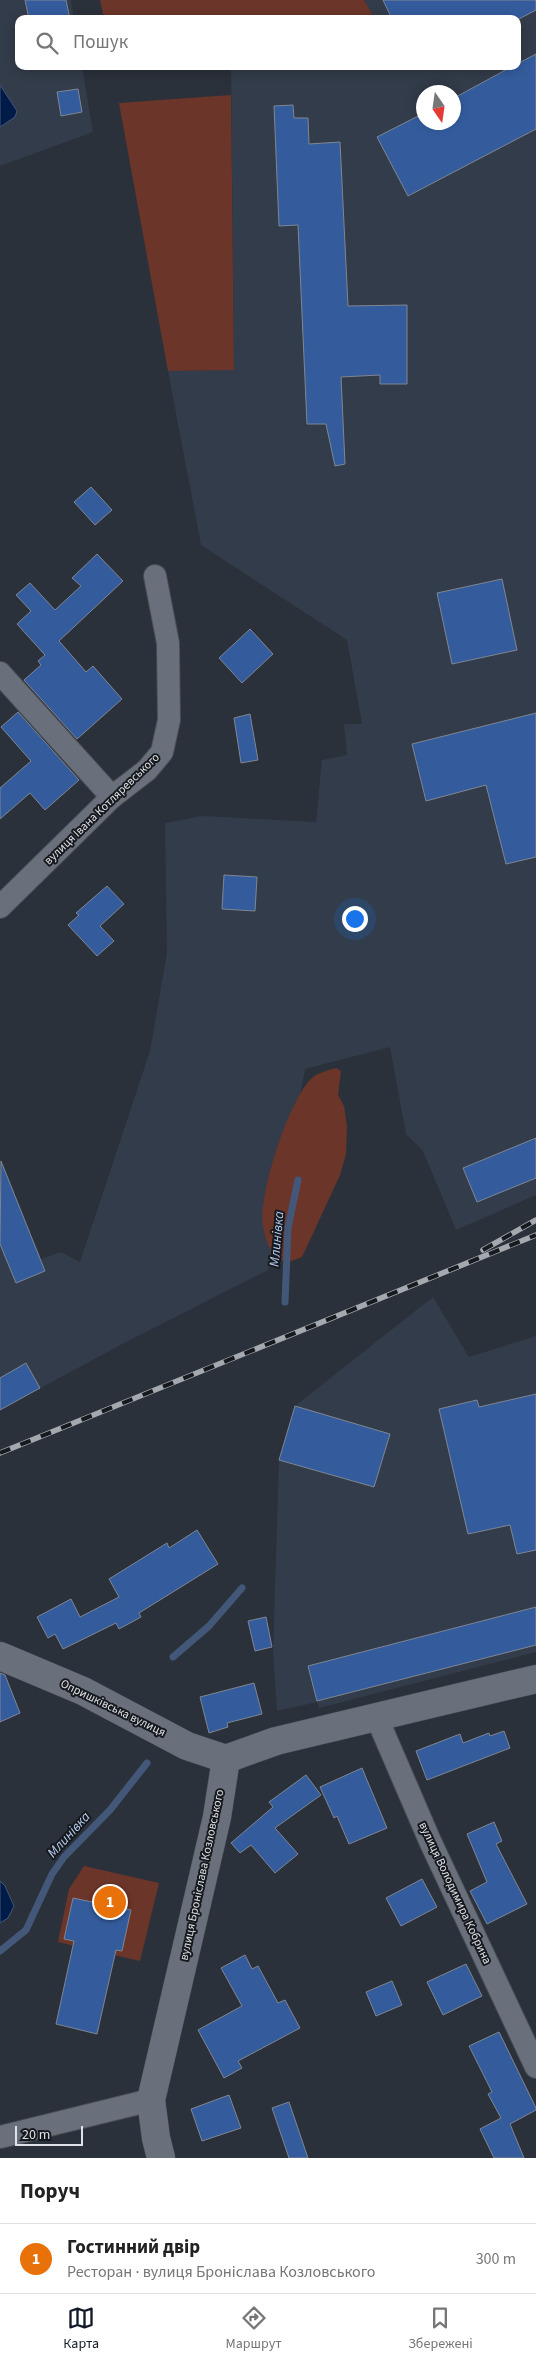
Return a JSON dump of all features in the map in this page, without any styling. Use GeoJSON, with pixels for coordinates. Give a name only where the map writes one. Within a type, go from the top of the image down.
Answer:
{"type":"FeatureCollection","features":[{"type":"Feature","properties":{"kind":"street","name":"вулиця Івана Котляревського"},"geometry":{"type":"LineString","coordinates":[[0,907],[112,797],[147,770],[162,752],[169,720],[168,643],[155,576]]}},
{"type":"Feature","properties":{"kind":"street"},"geometry":{"type":"LineString","coordinates":[[0,673],[112,797]]}},
{"type":"Feature","properties":{"kind":"street","name":"Опришківська вулиця"},"geometry":{"type":"LineString","coordinates":[[0,1656],[83,1691],[187,1746],[226,1759]]}},
{"type":"Feature","properties":{"kind":"street"},"geometry":{"type":"LineString","coordinates":[[226,1759],[276,1741],[536,1679]]}},
{"type":"Feature","properties":{"kind":"street","name":"вулиця Володимира Кобрина"},"geometry":{"type":"LineString","coordinates":[[377,1718],[434,1850],[536,2067]]}},
{"type":"Feature","properties":{"kind":"street","name":"вулиця Броніслава Козловського"},"geometry":{"type":"LineString","coordinates":[[161,2158],[156,2138],[151,2100],[217,1817],[226,1759]]}},
{"type":"Feature","properties":{"kind":"street"},"geometry":{"type":"LineString","coordinates":[[0,2137],[151,2100]]}},
{"type":"Feature","properties":{"kind":"shaded area"},"geometry":{"type":"Polygon","coordinates":[[[0,0],[71,0],[73,15],[15,15],[15,70],[83,70],[93,132],[0,166],[0,0]]]}},
{"type":"Feature","properties":{"kind":"shaded area"},"geometry":{"type":"Polygon","coordinates":[[[100,0],[364,0],[373,15],[103,15],[100,0]]]}},
{"type":"Feature","properties":{"kind":"shaded area"},"geometry":{"type":"Polygon","coordinates":[[[364,0],[536,0],[536,1195],[456,1230],[423,1151],[406,1134],[390,1047],[305,1069],[268,1270],[126,1342],[0,1410],[0,1160],[41,1259],[61,1252],[80,1262],[150,1051],[167,953],[165,823],[202,816],[316,822],[322,760],[347,755],[344,724],[362,724],[347,640],[201,545],[168,371],[234,370],[231,70],[521,70],[521,15],[373,15],[364,0]]]}},
{"type":"Feature","properties":{"kind":"shaded area"},"geometry":{"type":"Polygon","coordinates":[[[231,95],[234,370],[168,371],[119,103],[231,95]]]}},
{"type":"Feature","properties":{"kind":"shaded area"},"geometry":{"type":"Polygon","coordinates":[[[336,1068],[341,1071],[338,1095],[344,1106],[347,1126],[346,1154],[340,1175],[302,1257],[286,1263],[273,1252],[267,1243],[264,1232],[263,1212],[270,1171],[285,1126],[303,1089],[314,1076],[336,1068]]]}},
{"type":"Feature","properties":{"kind":"shaded area"},"geometry":{"type":"Polygon","coordinates":[[[433,1297],[469,1357],[536,1336],[536,1652],[319,1708],[317,1702],[277,1711],[273,1652],[279,1460],[295,1406],[433,1297]]]}},
{"type":"Feature","properties":{"kind":"shaded area"},"geometry":{"type":"Polygon","coordinates":[[[84,1866],[159,1883],[140,1961],[58,1942],[69,1889],[84,1866]]]}},
{"type":"Feature","properties":{"kind":"water"},"geometry":{"type":"Polygon","coordinates":[[[0,85],[17,111],[15,117],[0,127],[0,85]]]}},
{"type":"Feature","properties":{"kind":"water"},"geometry":{"type":"Polygon","coordinates":[[[0,1881],[5,1886],[14,1906],[8,1918],[0,1923],[0,1881]]]}},
{"type":"Feature","properties":{"kind":"building"},"geometry":{"type":"Polygon","coordinates":[[[25,0],[66,0],[69,15],[28,15],[25,0]]]}},
{"type":"Feature","properties":{"kind":"building"},"geometry":{"type":"Polygon","coordinates":[[[383,0],[536,0],[536,10],[521,18],[521,15],[390,15],[383,0]]]}},
{"type":"Feature","properties":{"kind":"building"},"geometry":{"type":"Polygon","coordinates":[[[536,54],[536,129],[408,196],[377,137],[416,117],[416,130],[461,130],[461,94],[506,70],[521,70],[521,62],[536,54]]]}},
{"type":"Feature","properties":{"kind":"building"},"geometry":{"type":"Polygon","coordinates":[[[78,89],[82,112],[61,116],[57,92],[78,89]]]}},
{"type":"Feature","properties":{"kind":"building"},"geometry":{"type":"Polygon","coordinates":[[[293,105],[294,118],[308,118],[309,144],[340,142],[348,306],[407,305],[407,384],[380,384],[380,375],[341,377],[345,464],[335,466],[326,424],[307,424],[298,225],[279,226],[274,106],[293,105]]]}},
{"type":"Feature","properties":{"kind":"building"},"geometry":{"type":"Polygon","coordinates":[[[91,487],[112,510],[95,525],[74,502],[91,487]]]}},
{"type":"Feature","properties":{"kind":"building"},"geometry":{"type":"Polygon","coordinates":[[[97,554],[123,581],[59,641],[86,672],[93,666],[122,699],[77,739],[24,680],[41,665],[38,661],[45,655],[17,624],[31,611],[16,595],[30,583],[55,610],[81,586],[72,578],[97,554]]]}},
{"type":"Feature","properties":{"kind":"building"},"geometry":{"type":"Polygon","coordinates":[[[502,579],[517,650],[452,664],[437,593],[502,579]]]}},
{"type":"Feature","properties":{"kind":"building"},"geometry":{"type":"Polygon","coordinates":[[[250,629],[273,654],[242,683],[219,658],[250,629]]]}},
{"type":"Feature","properties":{"kind":"building"},"geometry":{"type":"Polygon","coordinates":[[[18,712],[79,780],[45,810],[30,793],[0,819],[0,788],[31,761],[1,727],[18,712]]]}},
{"type":"Feature","properties":{"kind":"building"},"geometry":{"type":"Polygon","coordinates":[[[536,713],[536,857],[506,864],[486,785],[426,801],[412,744],[536,713]]]}},
{"type":"Feature","properties":{"kind":"building"},"geometry":{"type":"Polygon","coordinates":[[[250,714],[258,760],[241,763],[234,718],[250,714]]]}},
{"type":"Feature","properties":{"kind":"building"},"geometry":{"type":"Polygon","coordinates":[[[224,875],[257,877],[255,911],[222,909],[224,875]]]}},
{"type":"Feature","properties":{"kind":"building"},"geometry":{"type":"Polygon","coordinates":[[[107,886],[124,904],[100,926],[114,941],[97,956],[68,925],[79,915],[76,913],[107,886]]]}},
{"type":"Feature","properties":{"kind":"building"},"geometry":{"type":"Polygon","coordinates":[[[536,1138],[536,1178],[477,1202],[463,1168],[536,1138]]]}},
{"type":"Feature","properties":{"kind":"building"},"geometry":{"type":"Polygon","coordinates":[[[1,1161],[45,1271],[16,1283],[0,1244],[1,1161]]]}},
{"type":"Feature","properties":{"kind":"building"},"geometry":{"type":"Polygon","coordinates":[[[26,1363],[40,1388],[0,1410],[0,1378],[26,1363]]]}},
{"type":"Feature","properties":{"kind":"building"},"geometry":{"type":"Polygon","coordinates":[[[536,1394],[536,1550],[517,1554],[510,1525],[468,1534],[439,1409],[477,1400],[479,1407],[536,1394]]]}},
{"type":"Feature","properties":{"kind":"building"},"geometry":{"type":"Polygon","coordinates":[[[295,1406],[390,1434],[374,1487],[279,1460],[295,1406]]]}},
{"type":"Feature","properties":{"kind":"building"},"geometry":{"type":"Polygon","coordinates":[[[197,1530],[218,1564],[139,1613],[141,1617],[119,1629],[116,1623],[63,1649],[55,1634],[48,1638],[37,1617],[71,1599],[80,1617],[119,1597],[109,1579],[167,1543],[169,1548],[197,1530]]]}},
{"type":"Feature","properties":{"kind":"building"},"geometry":{"type":"Polygon","coordinates":[[[536,1607],[536,1645],[317,1701],[308,1666],[536,1607]]]}},
{"type":"Feature","properties":{"kind":"building"},"geometry":{"type":"Polygon","coordinates":[[[266,1617],[272,1647],[255,1651],[248,1621],[266,1617]]]}},
{"type":"Feature","properties":{"kind":"building"},"geometry":{"type":"Polygon","coordinates":[[[0,1673],[5,1675],[20,1713],[0,1722],[0,1673]]]}},
{"type":"Feature","properties":{"kind":"building"},"geometry":{"type":"Polygon","coordinates":[[[254,1683],[262,1714],[227,1723],[228,1727],[209,1733],[200,1697],[254,1683]]]}},
{"type":"Feature","properties":{"kind":"building"},"geometry":{"type":"Polygon","coordinates":[[[504,1731],[510,1748],[427,1780],[416,1751],[460,1734],[463,1743],[489,1733],[490,1736],[504,1731]]]}},
{"type":"Feature","properties":{"kind":"building"},"geometry":{"type":"Polygon","coordinates":[[[362,1768],[387,1828],[349,1844],[337,1816],[334,1818],[320,1787],[362,1768]]]}},
{"type":"Feature","properties":{"kind":"building"},"geometry":{"type":"Polygon","coordinates":[[[306,1775],[321,1795],[275,1828],[298,1854],[275,1873],[251,1845],[240,1853],[231,1843],[273,1807],[269,1802],[306,1775]]]}},
{"type":"Feature","properties":{"kind":"building"},"geometry":{"type":"Polygon","coordinates":[[[494,1822],[502,1841],[496,1844],[527,1904],[487,1924],[470,1891],[487,1882],[467,1834],[494,1822]]]}},
{"type":"Feature","properties":{"kind":"building"},"geometry":{"type":"Polygon","coordinates":[[[422,1879],[437,1907],[401,1926],[386,1898],[422,1879]]]}},
{"type":"Feature","properties":{"kind":"building"},"geometry":{"type":"Polygon","coordinates":[[[73,1898],[131,1910],[122,1951],[116,1950],[97,2034],[56,2024],[74,1941],[64,1939],[73,1898]]]}},
{"type":"Feature","properties":{"kind":"building"},"geometry":{"type":"Polygon","coordinates":[[[245,1955],[252,1969],[258,1966],[278,2003],[285,2000],[300,2028],[238,2061],[242,2068],[224,2078],[198,2030],[242,2006],[221,1968],[245,1955]]]}},
{"type":"Feature","properties":{"kind":"building"},"geometry":{"type":"Polygon","coordinates":[[[466,1964],[482,1996],[443,2015],[427,1982],[466,1964]]]}},
{"type":"Feature","properties":{"kind":"building"},"geometry":{"type":"Polygon","coordinates":[[[392,1981],[402,2005],[376,2016],[366,1992],[392,1981]]]}},
{"type":"Feature","properties":{"kind":"building"},"geometry":{"type":"Polygon","coordinates":[[[499,2032],[536,2108],[536,2110],[510,2124],[524,2158],[494,2158],[480,2129],[501,2118],[488,2094],[492,2092],[469,2046],[499,2032]]]}},
{"type":"Feature","properties":{"kind":"building"},"geometry":{"type":"Polygon","coordinates":[[[229,2095],[241,2128],[202,2141],[191,2109],[229,2095]]]}},
{"type":"Feature","properties":{"kind":"building"},"geometry":{"type":"Polygon","coordinates":[[[289,2102],[308,2158],[289,2158],[272,2108],[289,2102]]]}},
{"type":"Feature","properties":{"kind":"waterway","name":"Млинівка"},"geometry":{"type":"LineString","coordinates":[[285,1302],[288,1228],[298,1180]]}},
{"type":"Feature","properties":{"kind":"waterway","name":"Млинівка"},"geometry":{"type":"LineString","coordinates":[[173,1657],[209,1626],[242,1588]]}},
{"type":"Feature","properties":{"kind":"waterway","name":"Млинівка"},"geometry":{"type":"LineString","coordinates":[[0,1951],[26,1930],[52,1874],[64,1857],[110,1810],[147,1763]]}},
{"type":"Feature","properties":{"kind":"railway"},"geometry":{"type":"LineString","coordinates":[[483,1250],[536,1220]]}},
{"type":"Feature","properties":{"kind":"railway"},"geometry":{"type":"LineString","coordinates":[[0,1453],[536,1235]]}},
{"type":"Feature","properties":{"kind":"place","name":"Гостинний двір"},"geometry":{"type":"Point","coordinates":[110,1902]}}]}
